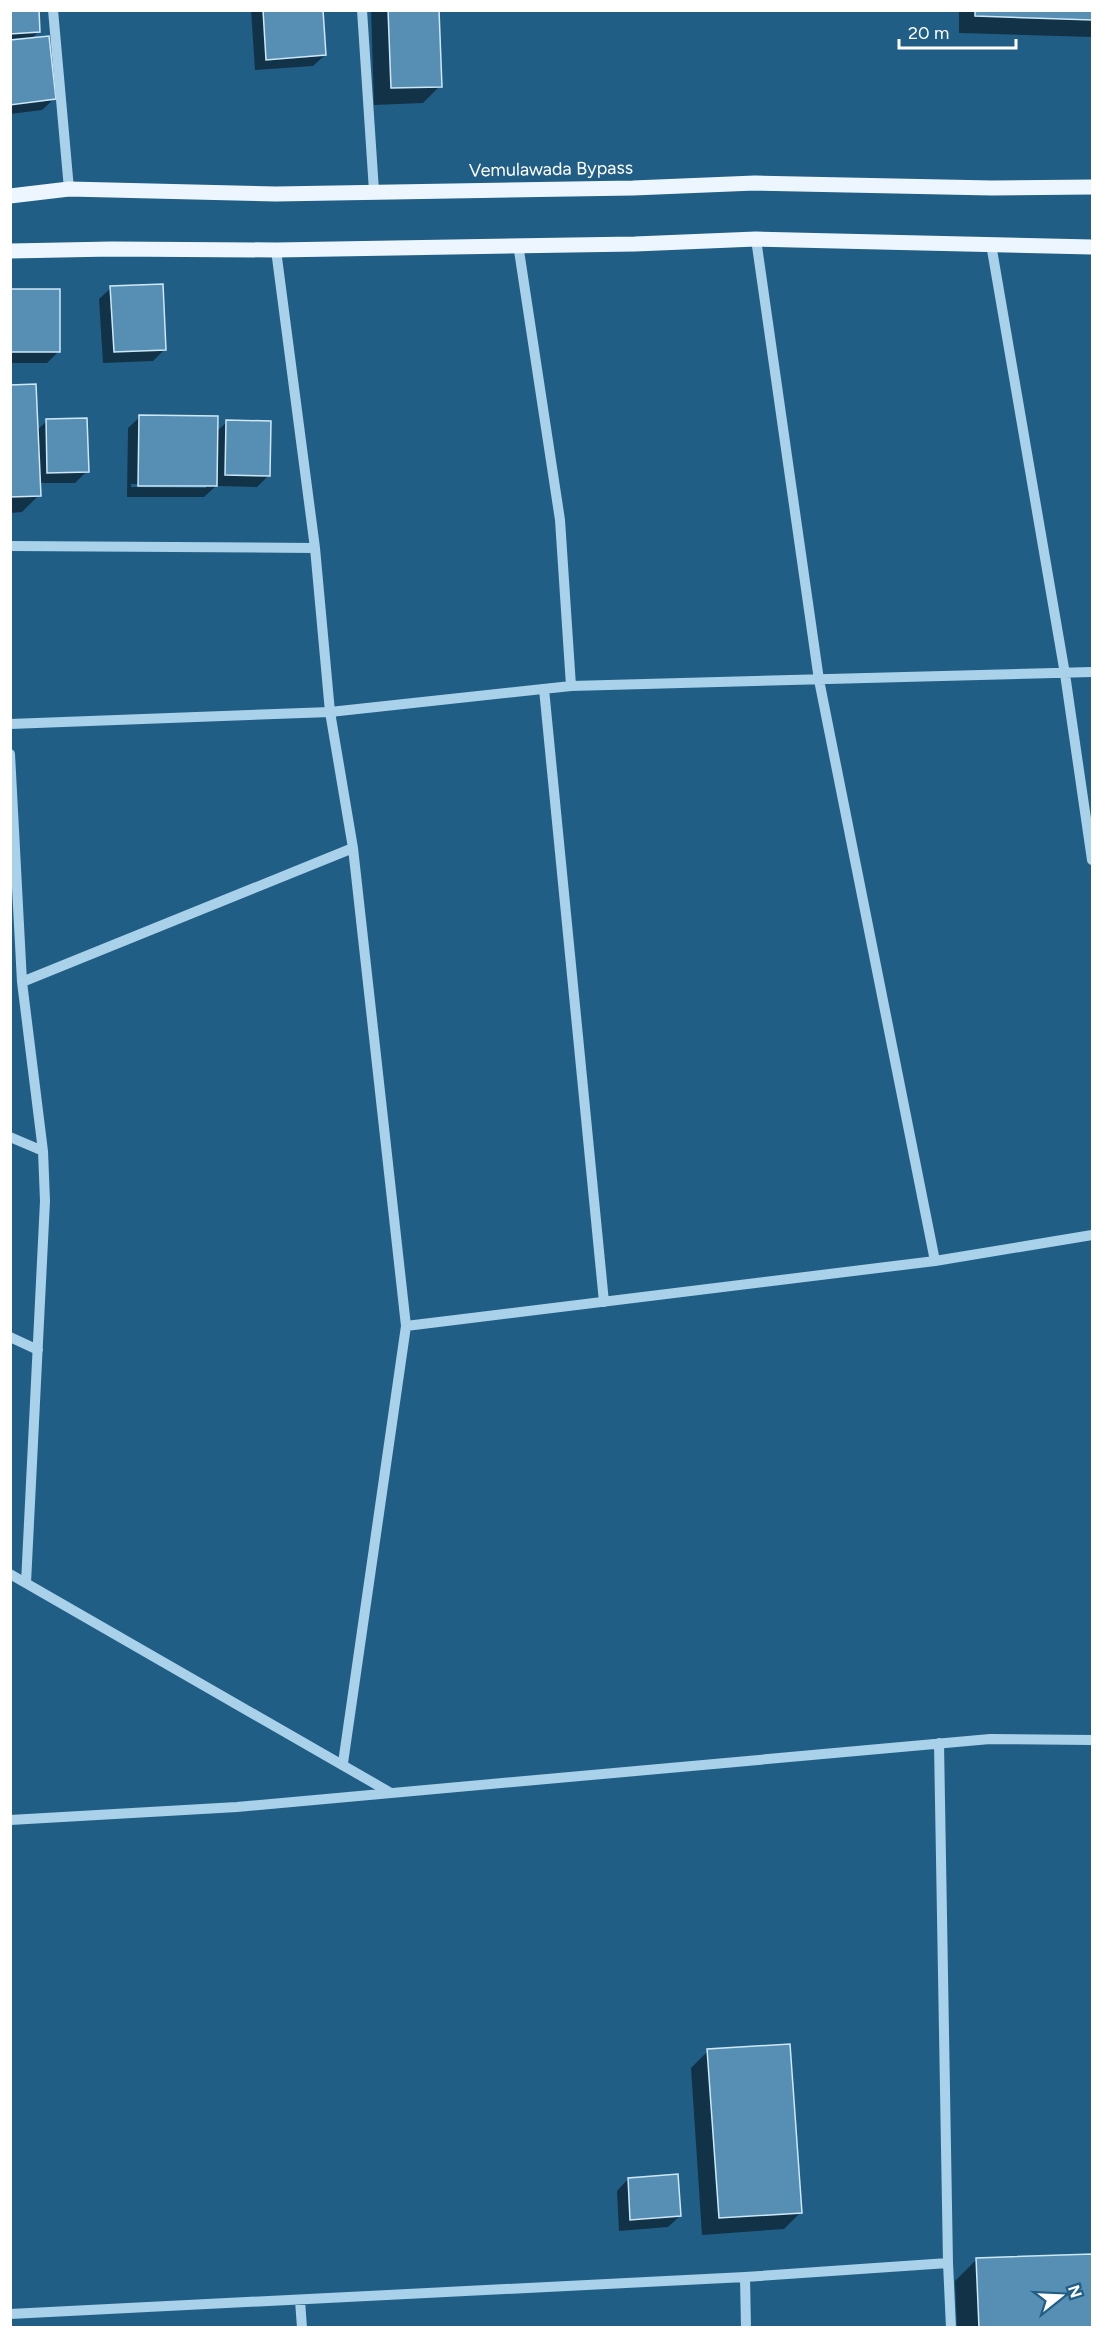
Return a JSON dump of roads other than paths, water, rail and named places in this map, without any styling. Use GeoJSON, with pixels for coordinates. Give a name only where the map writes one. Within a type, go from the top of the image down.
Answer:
{"type":"FeatureCollection","features":[{"type":"Feature","properties":{"kind":"main road","name":"Vemulawada Bypass"},"geometry":{"type":"LineString","coordinates":[[10,196],[69,189],[276,194],[633,188],[755,183],[992,188],[1092,187]]}},
{"type":"Feature","properties":{"kind":"main road"},"geometry":{"type":"LineString","coordinates":[[10,251],[276,250],[518,244],[635,244],[756,239],[1092,247]]}},
{"type":"Feature","properties":{"kind":"street"},"geometry":{"type":"LineString","coordinates":[[53,10],[69,189]]}},
{"type":"Feature","properties":{"kind":"street"},"geometry":{"type":"LineString","coordinates":[[362,10],[374,191]]}},
{"type":"Feature","properties":{"kind":"street"},"geometry":{"type":"LineString","coordinates":[[756,239],[819,680],[935,1262]]}},
{"type":"Feature","properties":{"kind":"street"},"geometry":{"type":"LineString","coordinates":[[518,244],[560,520],[572,686]]}},
{"type":"Feature","properties":{"kind":"street"},"geometry":{"type":"LineString","coordinates":[[991,244],[1065,674],[1092,860]]}},
{"type":"Feature","properties":{"kind":"street"},"geometry":{"type":"LineString","coordinates":[[276,250],[315,548],[330,712],[353,848],[405,1326],[343,1763]]}},
{"type":"Feature","properties":{"kind":"street"},"geometry":{"type":"LineString","coordinates":[[10,546],[315,548]]}},
{"type":"Feature","properties":{"kind":"street"},"geometry":{"type":"LineString","coordinates":[[10,723],[330,712],[572,686],[1092,672]]}},
{"type":"Feature","properties":{"kind":"street"},"geometry":{"type":"LineString","coordinates":[[544,689],[604,1302]]}},
{"type":"Feature","properties":{"kind":"street"},"geometry":{"type":"LineString","coordinates":[[10,754],[22,982],[43,1151],[45,1201],[26,1583]]}},
{"type":"Feature","properties":{"kind":"street"},"geometry":{"type":"LineString","coordinates":[[22,982],[353,848]]}},
{"type":"Feature","properties":{"kind":"street"},"geometry":{"type":"LineString","coordinates":[[10,1137],[43,1151]]}},
{"type":"Feature","properties":{"kind":"street"},"geometry":{"type":"LineString","coordinates":[[405,1326],[935,1262],[1092,1235]]}},
{"type":"Feature","properties":{"kind":"street"},"geometry":{"type":"LineString","coordinates":[[10,1337],[38,1350]]}},
{"type":"Feature","properties":{"kind":"street"},"geometry":{"type":"LineString","coordinates":[[10,1574],[343,1763],[391,1793]]}},
{"type":"Feature","properties":{"kind":"street"},"geometry":{"type":"LineString","coordinates":[[10,1820],[237,1807],[990,1739],[1092,1740]]}},
{"type":"Feature","properties":{"kind":"street"},"geometry":{"type":"LineString","coordinates":[[939,1743],[951,2328]]}},
{"type":"Feature","properties":{"kind":"street"},"geometry":{"type":"LineString","coordinates":[[10,2314],[745,2277],[948,2263]]}},
{"type":"Feature","properties":{"kind":"street"},"geometry":{"type":"LineString","coordinates":[[745,2277],[746,2328]]}},
{"type":"Feature","properties":{"kind":"street"},"geometry":{"type":"LineString","coordinates":[[300,2300],[302,2328]]}}]}
